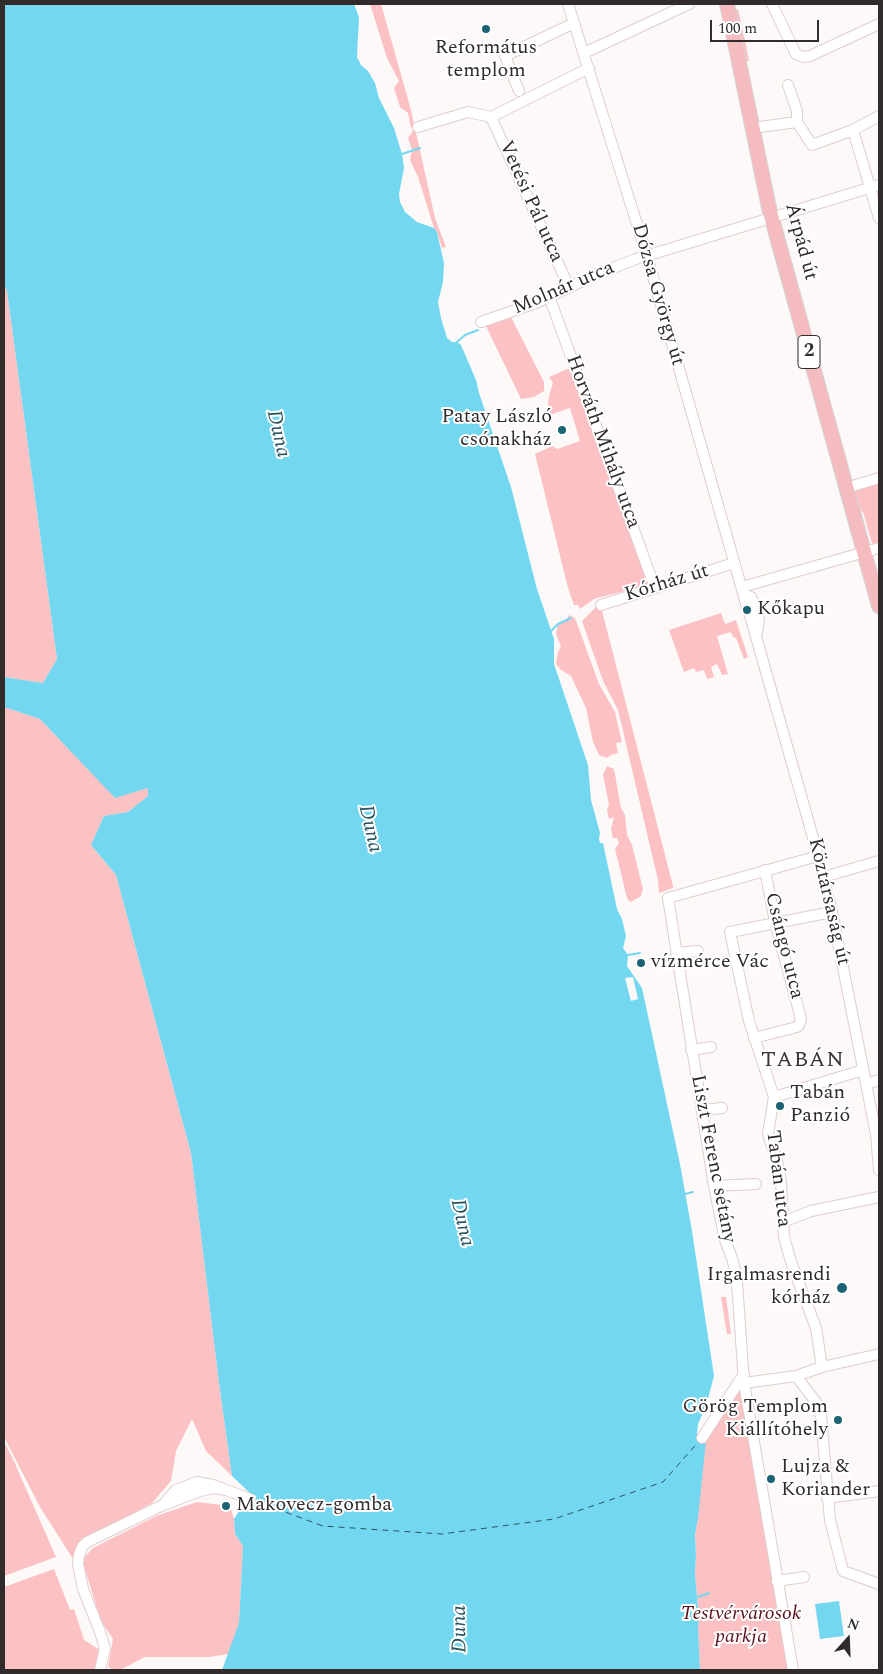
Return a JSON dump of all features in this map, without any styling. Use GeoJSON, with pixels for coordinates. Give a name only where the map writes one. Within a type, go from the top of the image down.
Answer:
{"type":"FeatureCollection","features":[{"type":"Feature","properties":{"kind":"main road","name":"Árpád út"},"geometry":{"type":"LineString","coordinates":[[727,4],[772,217],[846,488]]}},
{"type":"Feature","properties":{"kind":"main road","name":"2"},"geometry":{"type":"LineString","coordinates":[[846,488],[879,606]]}},
{"type":"Feature","properties":{"kind":"street","name":"Dózsa György út"},"geometry":{"type":"LineString","coordinates":[[568,4],[646,256],[743,591]]}},
{"type":"Feature","properties":{"kind":"street"},"geometry":{"type":"LineString","coordinates":[[584,52],[688,4]]}},
{"type":"Feature","properties":{"kind":"street"},"geometry":{"type":"LineString","coordinates":[[772,4],[796,54],[803,57],[810,56],[879,24]]}},
{"type":"Feature","properties":{"kind":"street"},"geometry":{"type":"LineString","coordinates":[[519,91],[505,56],[570,25],[575,25]]}},
{"type":"Feature","properties":{"kind":"street"},"geometry":{"type":"LineString","coordinates":[[418,127],[468,112],[491,117],[589,68]]}},
{"type":"Feature","properties":{"kind":"street"},"geometry":{"type":"LineString","coordinates":[[788,85],[797,111],[797,122],[812,145],[853,130],[879,116]]}},
{"type":"Feature","properties":{"kind":"street","name":"Vetési Pál utca"},"geometry":{"type":"LineString","coordinates":[[491,117],[569,287]]}},
{"type":"Feature","properties":{"kind":"street"},"geometry":{"type":"LineString","coordinates":[[752,128],[797,122]]}},
{"type":"Feature","properties":{"kind":"street"},"geometry":{"type":"LineString","coordinates":[[853,130],[875,187],[879,218]]}},
{"type":"Feature","properties":{"kind":"street","name":"Molnár utca"},"geometry":{"type":"LineString","coordinates":[[481,322],[512,312],[611,269],[646,256],[875,187]]}},
{"type":"Feature","properties":{"kind":"street","name":"Horváth Mihály utca"},"geometry":{"type":"LineString","coordinates":[[549,296],[655,588]]}},
{"type":"Feature","properties":{"kind":"street"},"geometry":{"type":"LineString","coordinates":[[846,488],[879,478]]}},
{"type":"Feature","properties":{"kind":"street"},"geometry":{"type":"LineString","coordinates":[[743,591],[879,548]]}},
{"type":"Feature","properties":{"kind":"street","name":"Kórház út"},"geometry":{"type":"LineString","coordinates":[[601,604],[734,563]]}},
{"type":"Feature","properties":{"kind":"street","name":"Köztársaság út"},"geometry":{"type":"LineString","coordinates":[[743,591],[832,912],[878,1138],[879,1170]]}},
{"type":"Feature","properties":{"kind":"street","name":"Köztársaság út"},"geometry":{"type":"LineString","coordinates":[[743,591],[751,597],[759,619],[757,639]]}},
{"type":"Feature","properties":{"kind":"street"},"geometry":{"type":"LineString","coordinates":[[764,870],[818,856]]}},
{"type":"Feature","properties":{"kind":"street"},"geometry":{"type":"LineString","coordinates":[[823,877],[879,861]]}},
{"type":"Feature","properties":{"kind":"street","name":"Liszt Ferenc sétány"},"geometry":{"type":"LineString","coordinates":[[764,870],[668,898],[714,1186],[724,1240],[733,1261],[737,1282],[744,1378],[793,1670]]}},
{"type":"Feature","properties":{"kind":"street","name":"Csángó utca"},"geometry":{"type":"LineString","coordinates":[[754,1038],[797,1027],[801,1022],[801,1015],[775,922],[764,870]]}},
{"type":"Feature","properties":{"kind":"street"},"geometry":{"type":"LineString","coordinates":[[775,922],[832,912]]}},
{"type":"Feature","properties":{"kind":"street","name":"Tabán utca"},"geometry":{"type":"LineString","coordinates":[[775,922],[730,932],[754,1038],[774,1097],[768,1134],[778,1164],[781,1182],[784,1237],[791,1262],[816,1328],[822,1367]]}},
{"type":"Feature","properties":{"kind":"street"},"geometry":{"type":"LineString","coordinates":[[676,953],[698,951]]}},
{"type":"Feature","properties":{"kind":"street"},"geometry":{"type":"LineString","coordinates":[[692,1050],[711,1046]]}},
{"type":"Feature","properties":{"kind":"street"},"geometry":{"type":"LineString","coordinates":[[774,1097],[863,1070]]}},
{"type":"Feature","properties":{"kind":"street"},"geometry":{"type":"LineString","coordinates":[[866,1084],[879,1080]]}},
{"type":"Feature","properties":{"kind":"street"},"geometry":{"type":"LineString","coordinates":[[876,1102],[879,1121]]}},
{"type":"Feature","properties":{"kind":"street"},"geometry":{"type":"LineString","coordinates":[[702,1110],[722,1108]]}},
{"type":"Feature","properties":{"kind":"street"},"geometry":{"type":"LineString","coordinates":[[714,1186],[756,1184]]}},
{"type":"Feature","properties":{"kind":"street"},"geometry":{"type":"LineString","coordinates":[[782,1222],[811,1212],[877,1197]]}},
{"type":"Feature","properties":{"kind":"street"},"geometry":{"type":"LineString","coordinates":[[702,1438],[744,1378],[796,1376],[822,1367],[879,1354]]}},
{"type":"Feature","properties":{"kind":"street"},"geometry":{"type":"LineString","coordinates":[[796,1376],[816,1402],[820,1416],[830,1520],[844,1571],[879,1584]]}},
{"type":"Feature","properties":{"kind":"street"},"geometry":{"type":"LineString","coordinates":[[100,1670],[105,1648],[83,1589],[78,1564],[79,1555],[87,1542],[162,1506],[176,1490],[197,1482],[213,1484],[250,1499]]}},
{"type":"Feature","properties":{"kind":"street"},"geometry":{"type":"LineString","coordinates":[[827,1498],[876,1491]]}},
{"type":"Feature","properties":{"kind":"street"},"geometry":{"type":"LineString","coordinates":[[777,1581],[804,1577]]}},
{"type":"Feature","properties":{"kind":"green space"},"geometry":{"type":"Polygon","coordinates":[[[370,4],[381,4],[411,110],[414,125],[411,128],[408,113],[400,107],[394,88],[399,81],[387,58],[370,4]]]}},
{"type":"Feature","properties":{"kind":"green space"},"geometry":{"type":"Polygon","coordinates":[[[738,9],[749,61],[745,61],[735,10],[738,9]]]}},
{"type":"Feature","properties":{"kind":"green space"},"geometry":{"type":"Polygon","coordinates":[[[415,128],[435,218],[446,247],[442,248],[418,177],[410,160],[412,150],[408,138],[415,128]]]}},
{"type":"Feature","properties":{"kind":"green space"},"geometry":{"type":"Polygon","coordinates":[[[4,284],[7,291],[57,659],[43,683],[4,677],[4,284]]]}},
{"type":"Feature","properties":{"kind":"green space"},"geometry":{"type":"Polygon","coordinates":[[[511,317],[544,382],[544,391],[534,397],[521,399],[485,324],[511,317]]]}},
{"type":"Feature","properties":{"kind":"green space"},"geometry":{"type":"Polygon","coordinates":[[[572,367],[651,584],[594,599],[580,609],[578,605],[574,605],[568,588],[535,454],[552,446],[557,449],[580,441],[570,408],[547,416],[549,396],[553,383],[549,377],[572,367]]]}},
{"type":"Feature","properties":{"kind":"green space"},"geometry":{"type":"Polygon","coordinates":[[[879,478],[879,548],[874,550],[863,512],[856,507],[851,487],[879,478]]]}},
{"type":"Feature","properties":{"kind":"green space"},"geometry":{"type":"Polygon","coordinates":[[[596,607],[601,607],[673,886],[673,888],[659,893],[658,880],[618,710],[603,681],[582,621],[596,607]]]}},
{"type":"Feature","properties":{"kind":"green space"},"geometry":{"type":"Polygon","coordinates":[[[721,613],[725,624],[736,620],[748,657],[744,659],[736,638],[733,637],[731,632],[717,636],[728,674],[722,675],[717,664],[711,667],[714,677],[707,679],[704,670],[696,672],[694,668],[684,672],[669,630],[721,613]]]}},
{"type":"Feature","properties":{"kind":"green space"},"geometry":{"type":"Polygon","coordinates":[[[569,615],[575,618],[599,684],[615,712],[622,742],[616,743],[618,753],[607,758],[599,755],[593,742],[586,708],[571,676],[561,670],[556,664],[561,646],[556,634],[558,624],[566,620],[569,615]]]}},
{"type":"Feature","properties":{"kind":"green space"},"geometry":{"type":"Polygon","coordinates":[[[4,707],[40,719],[115,797],[148,788],[148,796],[128,812],[104,816],[91,845],[116,875],[191,1153],[232,1476],[206,1451],[192,1419],[176,1451],[171,1481],[152,1503],[85,1539],[73,1559],[40,1507],[4,1437],[4,707]]]}},
{"type":"Feature","properties":{"kind":"green space"},"geometry":{"type":"Polygon","coordinates":[[[607,766],[614,769],[621,808],[625,815],[627,835],[632,845],[643,889],[641,896],[631,902],[626,894],[615,849],[619,843],[617,838],[613,838],[611,829],[614,817],[609,819],[607,810],[609,805],[603,775],[607,766]]]}},
{"type":"Feature","properties":{"kind":"green space"},"geometry":{"type":"Polygon","coordinates":[[[721,1297],[726,1297],[731,1334],[727,1334],[721,1297]]]}},
{"type":"Feature","properties":{"kind":"green space","name":"Testvérvárosok parkja"},"geometry":{"type":"Polygon","coordinates":[[[739,1380],[793,1670],[700,1670],[695,1535],[698,1518],[702,1438],[739,1380]]]}},
{"type":"Feature","properties":{"kind":"green space"},"geometry":{"type":"Polygon","coordinates":[[[4,1442],[56,1557],[4,1576],[4,1442]]]}},
{"type":"Feature","properties":{"kind":"green space"},"geometry":{"type":"Polygon","coordinates":[[[197,1502],[230,1506],[234,1519],[235,1534],[243,1546],[239,1623],[229,1654],[209,1657],[145,1657],[120,1670],[108,1667],[113,1639],[101,1621],[82,1560],[93,1548],[156,1516],[197,1502]]]}},
{"type":"Feature","properties":{"kind":"green space"},"geometry":{"type":"Polygon","coordinates":[[[54,1569],[70,1610],[74,1609],[84,1640],[100,1650],[94,1670],[4,1670],[4,1587],[54,1569]]]}},
{"type":"Feature","properties":{"kind":"water","name":"Duna"},"geometry":{"type":"Polygon","coordinates":[[[4,4],[354,4],[359,17],[357,57],[375,83],[379,98],[394,128],[402,154],[404,168],[399,194],[400,202],[405,212],[417,222],[434,228],[437,232],[444,263],[443,282],[438,302],[441,318],[447,338],[461,345],[476,380],[511,487],[537,589],[554,639],[554,664],[588,765],[591,800],[600,833],[599,839],[600,843],[603,843],[617,909],[622,919],[626,936],[623,948],[628,955],[627,966],[642,988],[680,1164],[714,1376],[706,1406],[698,1424],[697,1434],[706,1441],[695,1535],[700,1670],[222,1670],[239,1623],[243,1546],[235,1534],[234,1519],[241,1508],[247,1507],[252,1495],[232,1476],[191,1153],[116,875],[91,845],[104,816],[128,812],[148,796],[148,788],[115,798],[40,719],[4,707],[4,677],[43,683],[57,659],[7,291],[4,284],[4,4]]]}},
{"type":"Feature","properties":{"kind":"water"},"geometry":{"type":"Polygon","coordinates":[[[839,1601],[844,1636],[820,1639],[815,1604],[839,1601]]]}},
{"type":"Feature","properties":{"kind":"pier"},"geometry":{"type":"Polygon","coordinates":[[[633,977],[638,999],[631,1001],[625,978],[633,977]]]}},
{"type":"Feature","properties":{"kind":"waterway"},"geometry":{"type":"LineString","coordinates":[[402,154],[420,148]]}},
{"type":"Feature","properties":{"kind":"waterway"},"geometry":{"type":"LineString","coordinates":[[457,342],[465,335],[478,330]]}},
{"type":"Feature","properties":{"kind":"waterway"},"geometry":{"type":"LineString","coordinates":[[551,631],[558,624],[571,618]]}},
{"type":"Feature","properties":{"kind":"waterway"},"geometry":{"type":"LineString","coordinates":[[628,955],[640,953]]}},
{"type":"Feature","properties":{"kind":"waterway"},"geometry":{"type":"LineString","coordinates":[[685,1194],[693,1192]]}},
{"type":"Feature","properties":{"kind":"waterway"},"geometry":{"type":"LineString","coordinates":[[698,1597],[709,1593]]}},
{"type":"Feature","properties":{"kind":"ferry route"},"geometry":{"type":"LineString","coordinates":[[255,1501],[323,1526],[442,1534],[554,1519],[663,1482],[700,1440]]}},
{"type":"Feature","properties":{"kind":"place","name":"Református templom"},"geometry":{"type":"Point","coordinates":[486,29]}},
{"type":"Feature","properties":{"kind":"place","name":"Patay László csónakház"},"geometry":{"type":"Point","coordinates":[562,430]}},
{"type":"Feature","properties":{"kind":"place","name":"Kőkapu"},"geometry":{"type":"Point","coordinates":[747,610]}},
{"type":"Feature","properties":{"kind":"place","name":"vízmérce Vác"},"geometry":{"type":"Point","coordinates":[641,963]}},
{"type":"Feature","properties":{"kind":"place","name":"Tabán Panzió"},"geometry":{"type":"Point","coordinates":[780,1106]}},
{"type":"Feature","properties":{"kind":"place","name":"Irgalmasrendi kórház"},"geometry":{"type":"Point","coordinates":[842,1288]}},
{"type":"Feature","properties":{"kind":"place","name":"Görög Templom Kiállítóhely"},"geometry":{"type":"Point","coordinates":[838,1420]}},
{"type":"Feature","properties":{"kind":"place","name":"Lujza & Koriander"},"geometry":{"type":"Point","coordinates":[771,1479]}},
{"type":"Feature","properties":{"kind":"place","name":"Makovecz-gomba"},"geometry":{"type":"Point","coordinates":[226,1506]}},
{"type":"Feature","properties":{"kind":"district","name":"TABÁN"},"geometry":{"type":"Point","coordinates":[803,1062]}}]}
